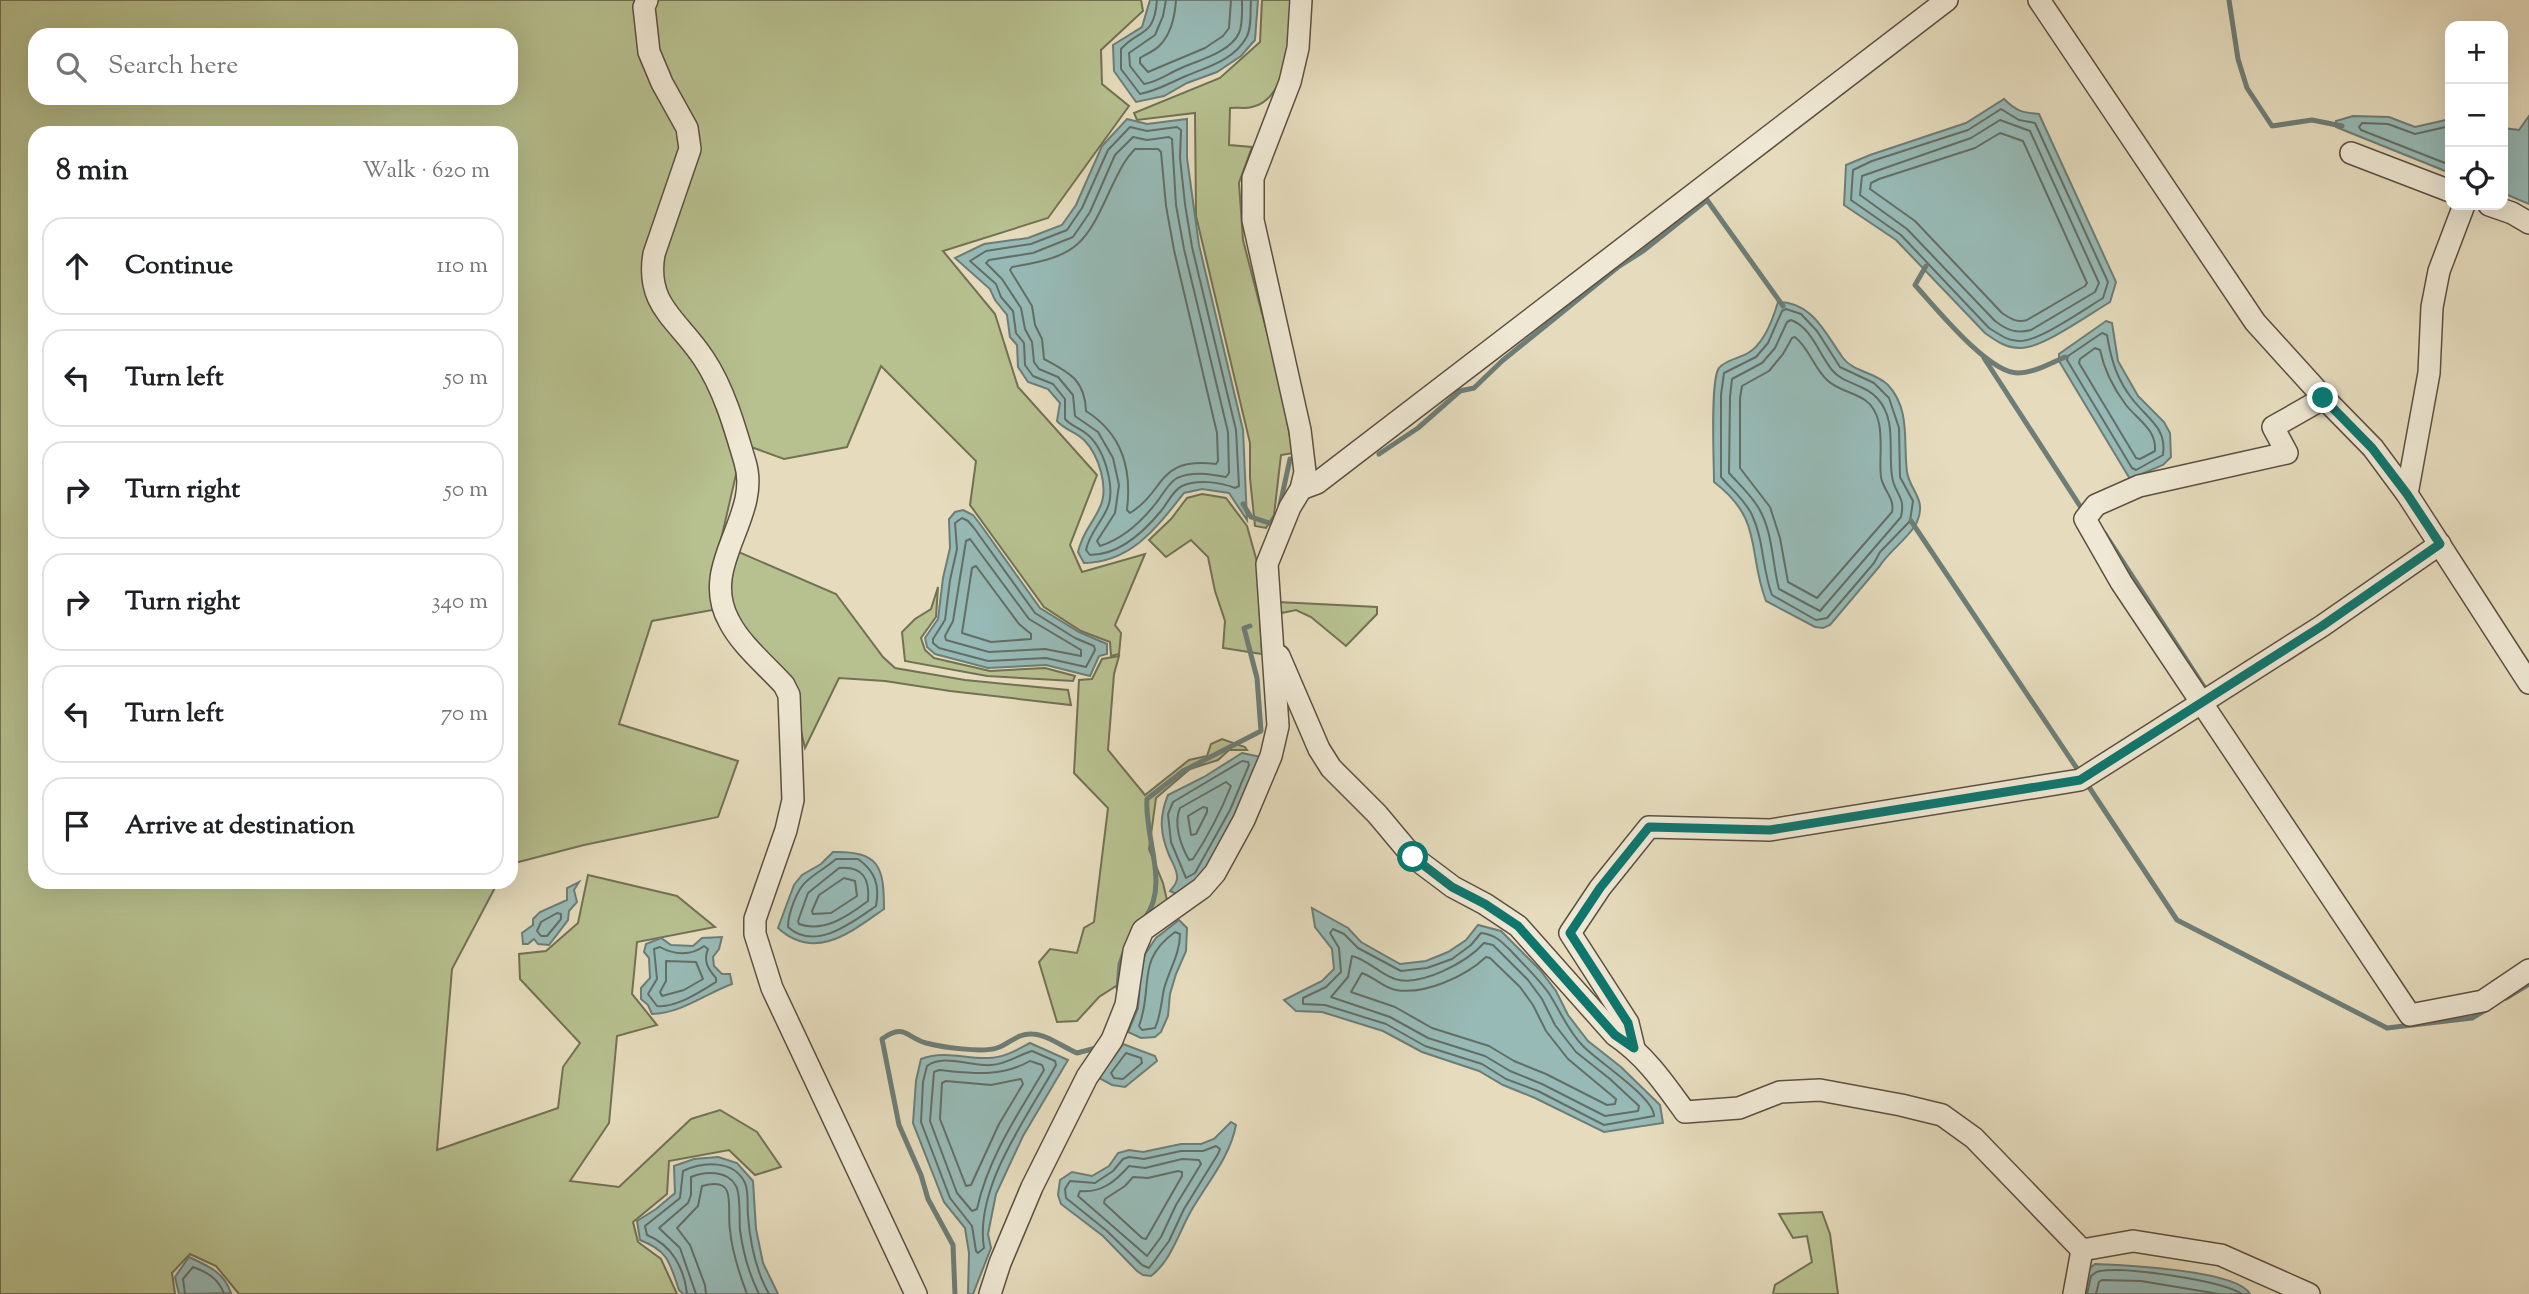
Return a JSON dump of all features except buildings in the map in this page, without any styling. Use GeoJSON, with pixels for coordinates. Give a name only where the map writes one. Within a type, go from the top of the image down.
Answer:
{"type":"FeatureCollection","features":[{"type":"Feature","properties":{"kind":"street"},"geometry":{"type":"LineString","coordinates":[[647,0],[644,7],[649,52],[662,83],[687,128],[690,149],[654,254],[651,270],[653,289],[665,311],[704,358],[719,387],[746,466],[749,490],[743,513],[724,558],[722,601],[728,620],[738,636],[784,685],[789,695],[793,800],[786,830],[755,919],[755,934],[772,988],[916,1294]]}},
{"type":"Feature","properties":{"kind":"street"},"geometry":{"type":"LineString","coordinates":[[990,1294],[1032,1187],[1087,1077],[1112,1040],[1126,1005],[1134,951],[1143,930],[1202,888],[1216,873],[1244,820],[1271,756],[1278,726],[1267,564],[1290,507],[1301,489],[1305,472],[1300,430],[1254,220],[1253,177],[1290,82],[1298,48],[1301,0]]}},
{"type":"Feature","properties":{"kind":"street"},"geometry":{"type":"LineString","coordinates":[[1301,489],[1317,484],[1947,0]]}},
{"type":"Feature","properties":{"kind":"street"},"geometry":{"type":"LineString","coordinates":[[2039,0],[2255,322],[2372,448],[2407,494],[2529,683]]}},
{"type":"Feature","properties":{"kind":"street"},"geometry":{"type":"LineString","coordinates":[[2351,153],[2445,189]]}},
{"type":"Feature","properties":{"kind":"street"},"geometry":{"type":"LineString","coordinates":[[2407,494],[2429,373],[2432,307],[2437,283],[2462,210]]}},
{"type":"Feature","properties":{"kind":"street"},"geometry":{"type":"LineString","coordinates":[[2503,210],[2529,223]]}},
{"type":"Feature","properties":{"kind":"street"},"geometry":{"type":"LineString","coordinates":[[2323,398],[2273,427],[2287,453],[2139,486],[2096,505],[2085,519],[2121,582],[2410,1015],[2483,1002],[2529,970]]}},
{"type":"Feature","properties":{"kind":"street"},"geometry":{"type":"LineString","coordinates":[[1634,1048],[1628,1023],[1570,933],[1600,888],[1649,827],[1770,830],[2072,782],[2087,776],[2322,626],[2440,544]]}},
{"type":"Feature","properties":{"kind":"street"},"geometry":{"type":"LineString","coordinates":[[1272,642],[1331,768],[1377,814],[1413,857],[1452,887],[1485,904],[1518,926],[1615,1035],[1651,1064],[1685,1112],[1740,1108],[1780,1092],[1820,1090],[1901,1104],[1942,1115],[1973,1138],[2082,1250]]}},
{"type":"Feature","properties":{"kind":"street"},"geometry":{"type":"LineString","coordinates":[[2082,1250],[2133,1241],[2221,1255],[2309,1294]]}},
{"type":"Feature","properties":{"kind":"street"},"geometry":{"type":"LineString","coordinates":[[2074,1294],[2082,1250]]}},
{"type":"Feature","properties":{"kind":"green space"},"geometry":{"type":"Polygon","coordinates":[[[0,0],[1141,0],[1143,11],[1101,50],[1102,84],[1129,106],[1048,218],[943,251],[995,314],[1018,387],[1097,475],[1070,545],[1082,572],[1145,554],[1115,625],[1121,633],[1119,654],[1111,656],[1110,642],[1081,631],[1044,607],[970,505],[976,461],[881,366],[847,447],[784,459],[743,444],[720,544],[836,594],[883,657],[895,668],[965,680],[1068,690],[1071,705],[885,681],[839,678],[805,748],[790,684],[723,608],[652,621],[619,724],[738,761],[718,817],[584,845],[518,862],[518,126],[28,126],[28,889],[494,889],[452,969],[437,1150],[558,1108],[563,1067],[580,1043],[520,979],[519,954],[546,951],[578,923],[588,875],[677,896],[715,927],[637,942],[632,994],[657,1025],[617,1036],[609,1123],[570,1181],[619,1187],[691,1119],[720,1110],[757,1132],[781,1167],[755,1175],[729,1150],[669,1161],[667,1194],[633,1222],[638,1242],[661,1259],[677,1294],[239,1294],[216,1266],[190,1254],[172,1273],[175,1294],[0,1294],[0,0]]]}},
{"type":"Feature","properties":{"kind":"green space"},"geometry":{"type":"Polygon","coordinates":[[[1262,0],[1293,0],[1286,62],[1274,91],[1265,101],[1249,108],[1230,108],[1229,145],[1252,147],[1239,183],[1243,240],[1280,383],[1293,453],[1281,455],[1274,515],[1266,528],[1255,526],[1250,478],[1250,443],[1196,216],[1195,113],[1137,120],[1134,113],[1220,78],[1260,42],[1262,0]]]}},
{"type":"Feature","properties":{"kind":"green space"},"geometry":{"type":"Polygon","coordinates":[[[1202,494],[1226,498],[1247,526],[1257,562],[1262,654],[1223,648],[1225,621],[1208,557],[1191,540],[1166,557],[1149,540],[1171,519],[1187,498],[1202,494]]]}},
{"type":"Feature","properties":{"kind":"green space"},"geometry":{"type":"Polygon","coordinates":[[[938,587],[936,617],[921,638],[925,650],[934,658],[990,671],[1045,668],[1075,676],[1073,681],[987,676],[905,661],[902,632],[915,619],[931,609],[938,587]]]}},
{"type":"Feature","properties":{"kind":"green space"},"geometry":{"type":"Polygon","coordinates":[[[1278,602],[1377,607],[1377,614],[1346,646],[1311,617],[1296,610],[1277,614],[1278,602]]]}},
{"type":"Feature","properties":{"kind":"green space"},"geometry":{"type":"Polygon","coordinates":[[[1119,656],[1114,674],[1108,750],[1145,795],[1189,760],[1207,756],[1211,744],[1222,739],[1247,750],[1229,750],[1218,760],[1190,769],[1156,798],[1149,849],[1167,900],[1119,984],[1099,997],[1077,1021],[1057,1022],[1039,962],[1050,949],[1077,953],[1084,928],[1094,922],[1108,808],[1074,773],[1079,680],[1092,679],[1102,659],[1119,656]]]}},
{"type":"Feature","properties":{"kind":"green space"},"geometry":{"type":"Polygon","coordinates":[[[1822,1212],[1830,1234],[1838,1294],[1773,1294],[1775,1285],[1812,1262],[1807,1236],[1793,1238],[1779,1214],[1822,1212]]]}},
{"type":"Feature","properties":{"kind":"water"},"geometry":{"type":"Polygon","coordinates":[[[1150,0],[1258,0],[1255,40],[1241,56],[1217,72],[1187,83],[1164,96],[1136,102],[1114,71],[1113,45],[1142,27],[1150,0]]]}},
{"type":"Feature","properties":{"kind":"water"},"geometry":{"type":"Polygon","coordinates":[[[2004,99],[2020,111],[2039,114],[2116,282],[2110,302],[2052,337],[2020,348],[2006,345],[1985,333],[1896,240],[1844,205],[1846,165],[1966,123],[2004,99]]]}},
{"type":"Feature","properties":{"kind":"water"},"geometry":{"type":"Polygon","coordinates":[[[2353,116],[2389,117],[2415,127],[2445,120],[2445,171],[2336,127],[2336,121],[2353,116]]]}},
{"type":"Feature","properties":{"kind":"water"},"geometry":{"type":"Polygon","coordinates":[[[2529,116],[2529,204],[2508,195],[2508,129],[2519,130],[2529,116]]]}},
{"type":"Feature","properties":{"kind":"water"},"geometry":{"type":"Polygon","coordinates":[[[1127,119],[1147,124],[1187,119],[1187,158],[1199,245],[1243,430],[1247,520],[1229,493],[1202,489],[1184,493],[1153,530],[1130,549],[1101,561],[1084,563],[1078,552],[1080,545],[1103,499],[1103,481],[1098,463],[1084,440],[1057,421],[1060,403],[1048,389],[1028,382],[1018,367],[1017,345],[1010,337],[1007,315],[990,289],[955,258],[984,244],[1028,238],[1062,225],[1076,205],[1102,146],[1127,119]]]}},
{"type":"Feature","properties":{"kind":"water"},"geometry":{"type":"Polygon","coordinates":[[[1778,302],[1790,303],[1809,313],[1824,329],[1847,363],[1883,381],[1895,395],[1905,427],[1907,472],[1920,507],[1917,522],[1910,532],[1830,625],[1823,628],[1815,627],[1766,601],[1747,523],[1730,496],[1714,482],[1713,404],[1716,375],[1722,365],[1748,353],[1759,344],[1771,323],[1778,302]]]}},
{"type":"Feature","properties":{"kind":"water"},"geometry":{"type":"Polygon","coordinates":[[[2106,321],[2112,323],[2118,361],[2138,396],[2164,422],[2170,433],[2171,457],[2163,465],[2130,479],[2059,361],[2059,354],[2106,321]]]}},
{"type":"Feature","properties":{"kind":"water"},"geometry":{"type":"Polygon","coordinates":[[[963,510],[973,515],[1040,608],[1079,632],[1107,644],[1107,654],[1099,656],[1090,676],[1046,665],[988,668],[935,654],[927,647],[925,638],[938,619],[950,548],[949,519],[955,512],[963,510]]]}},
{"type":"Feature","properties":{"kind":"water"},"geometry":{"type":"Polygon","coordinates":[[[1242,753],[1261,757],[1213,858],[1200,877],[1181,896],[1170,891],[1177,878],[1162,832],[1163,811],[1168,795],[1204,777],[1242,753]]]}},
{"type":"Feature","properties":{"kind":"water"},"geometry":{"type":"Polygon","coordinates":[[[833,852],[860,854],[876,864],[883,882],[884,909],[832,940],[806,943],[792,938],[778,928],[794,885],[802,875],[821,864],[833,852]]]}},
{"type":"Feature","properties":{"kind":"water"},"geometry":{"type":"Polygon","coordinates":[[[579,882],[574,890],[577,902],[569,911],[568,920],[549,945],[538,944],[534,939],[523,944],[522,933],[533,925],[533,919],[540,912],[567,900],[567,888],[579,882]]]}},
{"type":"Feature","properties":{"kind":"water"},"geometry":{"type":"Polygon","coordinates":[[[1312,908],[1348,928],[1361,942],[1400,964],[1426,961],[1448,952],[1466,940],[1478,925],[1501,931],[1540,970],[1588,1041],[1621,1067],[1660,1105],[1663,1123],[1604,1132],[1479,1071],[1422,1052],[1383,1031],[1322,1012],[1296,1011],[1284,1000],[1322,981],[1334,969],[1332,949],[1315,927],[1312,908]]]}},
{"type":"Feature","properties":{"kind":"water"},"geometry":{"type":"Polygon","coordinates":[[[1179,920],[1187,928],[1186,951],[1170,994],[1168,1016],[1161,1032],[1155,1037],[1141,1038],[1128,1032],[1138,1008],[1145,954],[1156,938],[1179,920]]]}},
{"type":"Feature","properties":{"kind":"water"},"geometry":{"type":"Polygon","coordinates":[[[722,937],[719,949],[713,957],[714,966],[722,974],[730,974],[732,984],[683,1007],[652,1014],[641,999],[641,988],[650,978],[649,958],[644,952],[646,944],[661,938],[671,945],[693,946],[702,938],[722,937]]]}},
{"type":"Feature","properties":{"kind":"water"},"geometry":{"type":"Polygon","coordinates":[[[1030,1043],[1068,1060],[1023,1136],[996,1194],[988,1234],[991,1248],[973,1294],[968,1294],[969,1253],[965,1228],[944,1202],[913,1123],[916,1081],[921,1059],[947,1055],[994,1058],[1030,1043]]]}},
{"type":"Feature","properties":{"kind":"water"},"geometry":{"type":"Polygon","coordinates":[[[1123,1044],[1155,1056],[1157,1061],[1125,1087],[1112,1085],[1099,1078],[1123,1044]]]}},
{"type":"Feature","properties":{"kind":"water"},"geometry":{"type":"Polygon","coordinates":[[[1231,1122],[1236,1125],[1229,1148],[1169,1254],[1151,1276],[1137,1271],[1103,1236],[1061,1204],[1058,1195],[1060,1180],[1072,1172],[1092,1176],[1109,1166],[1118,1153],[1129,1150],[1143,1152],[1181,1144],[1201,1144],[1214,1139],[1231,1122]]]}},
{"type":"Feature","properties":{"kind":"water"},"geometry":{"type":"Polygon","coordinates":[[[718,1157],[737,1163],[753,1181],[756,1229],[763,1263],[778,1294],[683,1294],[667,1259],[650,1244],[640,1240],[637,1221],[675,1193],[674,1166],[694,1159],[718,1157]]]}},
{"type":"Feature","properties":{"kind":"water"},"geometry":{"type":"Polygon","coordinates":[[[189,1257],[220,1275],[231,1293],[179,1294],[175,1277],[189,1257]]]}},
{"type":"Feature","properties":{"kind":"water"},"geometry":{"type":"Polygon","coordinates":[[[2095,1264],[2203,1274],[2241,1286],[2250,1294],[2080,1294],[2085,1272],[2095,1264]]]}},
{"type":"Feature","properties":{"kind":"waterway"},"geometry":{"type":"LineString","coordinates":[[2229,0],[2238,59],[2247,88],[2272,126],[2312,120],[2342,126]]}},
{"type":"Feature","properties":{"kind":"waterway"},"geometry":{"type":"LineString","coordinates":[[1379,454],[1418,428],[1460,391],[1474,388],[1502,361],[1618,267],[1643,251],[1707,200],[1783,306]]}},
{"type":"Feature","properties":{"kind":"waterway"},"geometry":{"type":"LineString","coordinates":[[1926,266],[1915,285],[1963,338],[1992,362],[2006,370],[2024,373],[2065,357]]}},
{"type":"Feature","properties":{"kind":"waterway"},"geometry":{"type":"LineString","coordinates":[[1984,358],[2082,509]]}},
{"type":"Feature","properties":{"kind":"waterway"},"geometry":{"type":"LineString","coordinates":[[1280,505],[1290,459]]}},
{"type":"Feature","properties":{"kind":"waterway"},"geometry":{"type":"LineString","coordinates":[[1243,504],[1251,517],[1272,524],[1274,521]]}},
{"type":"Feature","properties":{"kind":"waterway"},"geometry":{"type":"LineString","coordinates":[[1911,521],[2080,773]]}},
{"type":"Feature","properties":{"kind":"waterway"},"geometry":{"type":"LineString","coordinates":[[2105,534],[2206,690]]}},
{"type":"Feature","properties":{"kind":"waterway"},"geometry":{"type":"LineString","coordinates":[[1145,918],[1152,905],[1156,876],[1147,799],[1183,771],[1261,731],[1257,678],[1244,628],[1250,626]]}},
{"type":"Feature","properties":{"kind":"waterway"},"geometry":{"type":"LineString","coordinates":[[2089,787],[2177,920],[2387,1028],[2472,1018],[2489,1008]]}},
{"type":"Feature","properties":{"kind":"waterway"},"geometry":{"type":"LineString","coordinates":[[1118,988],[1120,964],[1125,950]]}},
{"type":"Feature","properties":{"kind":"waterway"},"geometry":{"type":"LineString","coordinates":[[2506,998],[2529,984]]}},
{"type":"Feature","properties":{"kind":"waterway"},"geometry":{"type":"LineString","coordinates":[[955,1294],[953,1245],[928,1199],[921,1175],[899,1125],[882,1039],[889,1034],[900,1032],[933,1045],[982,1050],[997,1048],[1018,1037],[1032,1034],[1049,1038],[1077,1053],[1100,1047]]}},
{"type":"Feature","properties":{"kind":"route"},"geometry":{"type":"LineString","coordinates":[[1413,857],[1452,887],[1485,904],[1518,926],[1615,1035],[1634,1048],[1628,1023],[1570,933],[1600,888],[1649,827],[1770,830],[2080,780],[2322,626],[2440,544],[2372,448],[2323,398]]}}]}
